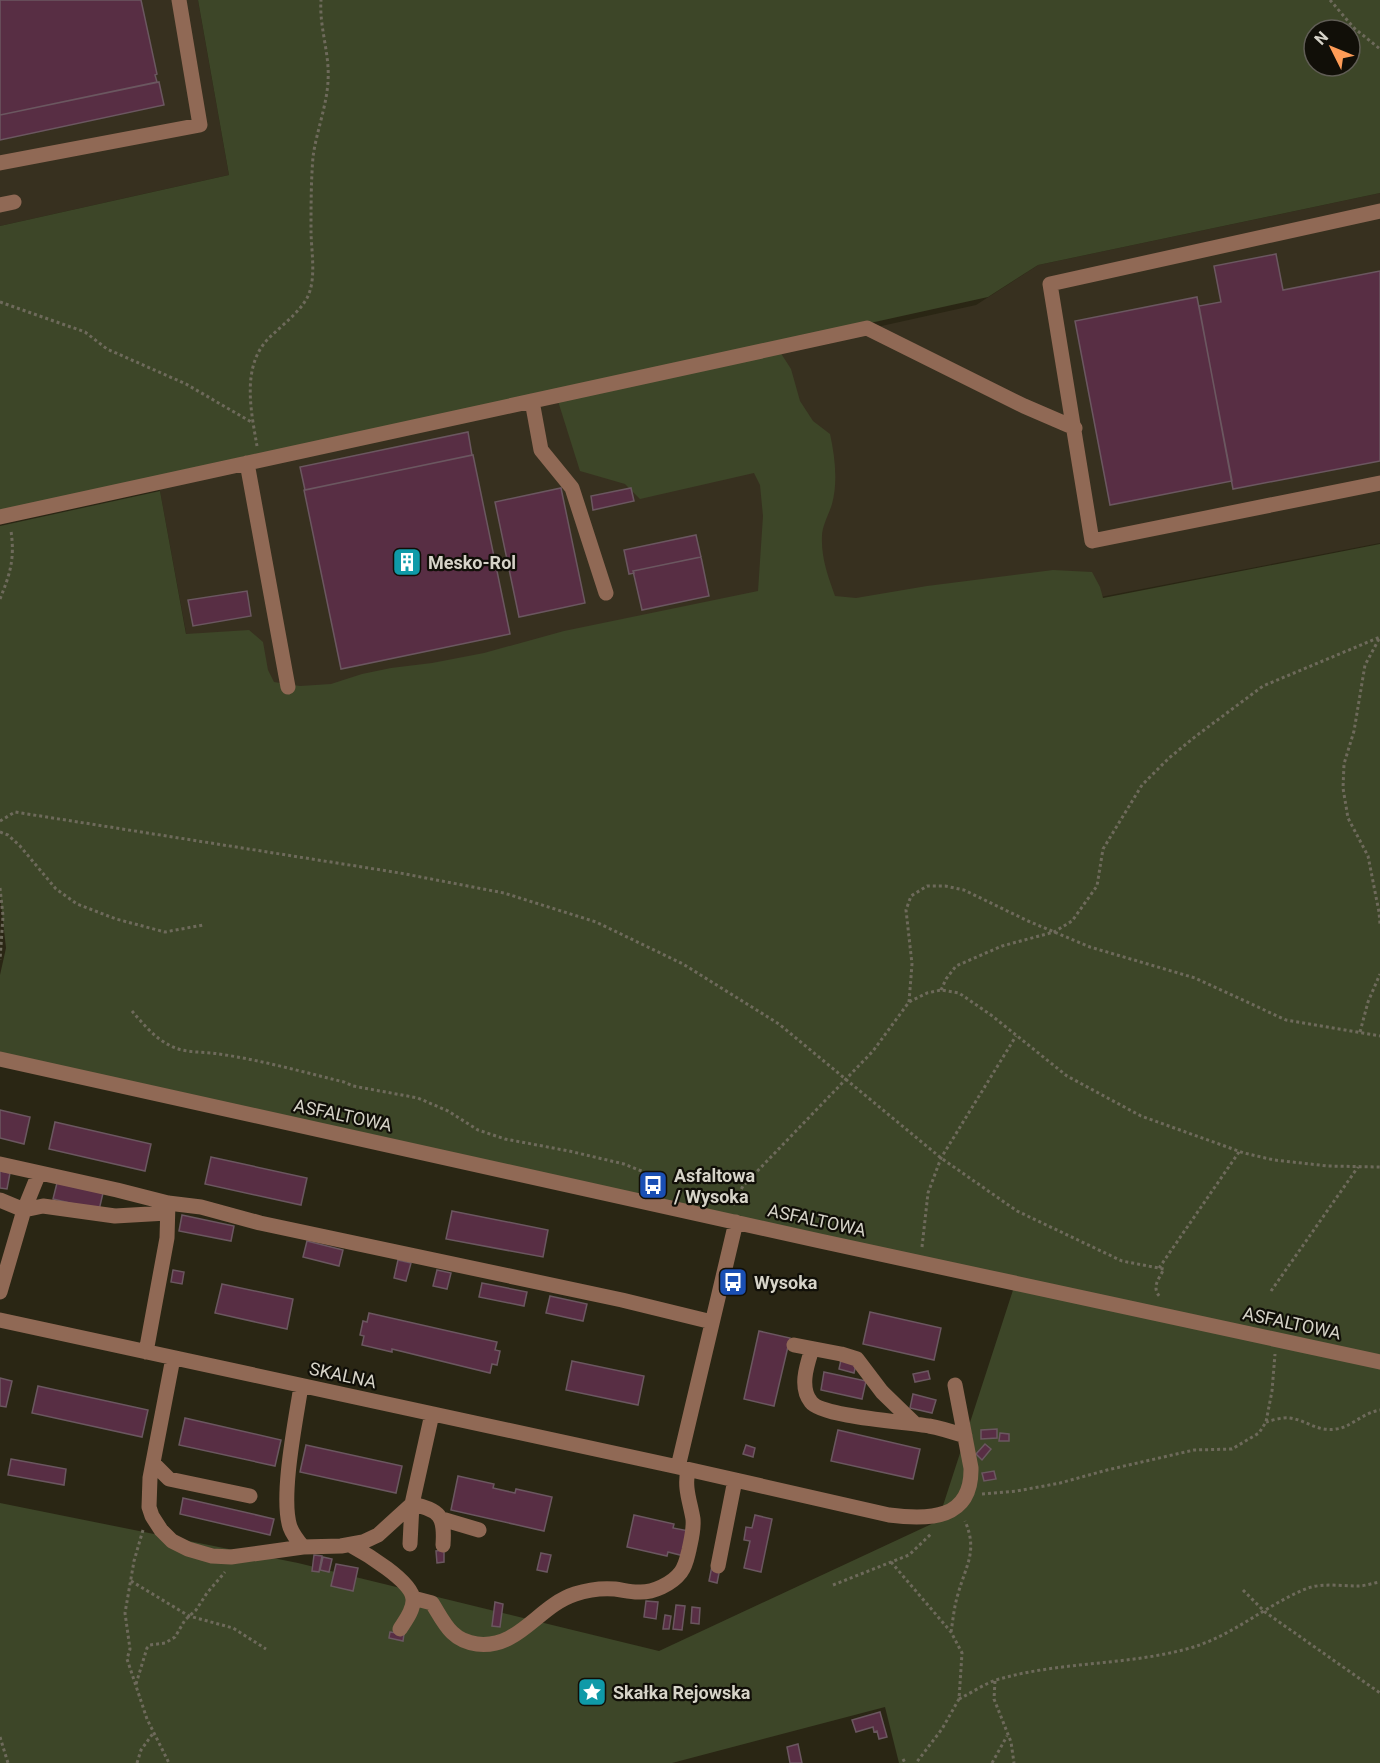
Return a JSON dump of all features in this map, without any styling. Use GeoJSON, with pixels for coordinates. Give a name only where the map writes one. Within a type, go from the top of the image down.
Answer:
{"type":"FeatureCollection","features":[{"type":"Feature","properties":{"kind":"street"},"geometry":{"type":"LineString","coordinates":[[0,163],[200,125],[179,0]]}},
{"type":"Feature","properties":{"kind":"street"},"geometry":{"type":"LineString","coordinates":[[1380,211],[1050,284],[1092,541],[1380,483]]}},
{"type":"Feature","properties":{"kind":"street"},"geometry":{"type":"LineString","coordinates":[[4,516],[867,328],[1024,406],[1075,428]]}},
{"type":"Feature","properties":{"kind":"street"},"geometry":{"type":"LineString","coordinates":[[532,401],[541,450],[572,488],[606,593]]}},
{"type":"Feature","properties":{"kind":"street"},"geometry":{"type":"LineString","coordinates":[[253,461],[288,687]]}},
{"type":"Feature","properties":{"kind":"street","name":"ASFALTOWA"},"geometry":{"type":"LineString","coordinates":[[0,1059],[1380,1362]]}},
{"type":"Feature","properties":{"kind":"street"},"geometry":{"type":"LineString","coordinates":[[0,1164],[167,1208]]}},
{"type":"Feature","properties":{"kind":"street"},"geometry":{"type":"LineString","coordinates":[[0,1292],[24,1210],[39,1173]]}},
{"type":"Feature","properties":{"kind":"street"},"geometry":{"type":"LineString","coordinates":[[0,1200],[24,1210],[43,1206],[106,1216],[167,1208],[201,1207],[260,1223],[622,1300],[712,1322]]}},
{"type":"Feature","properties":{"kind":"street"},"geometry":{"type":"LineString","coordinates":[[146,1352],[167,1238],[167,1208]]}},
{"type":"Feature","properties":{"kind":"street"},"geometry":{"type":"LineString","coordinates":[[414,1598],[432,1603],[445,1626],[456,1636],[475,1644],[492,1645],[502,1643],[518,1634],[547,1608],[575,1594],[603,1589],[639,1593],[653,1591],[681,1573],[687,1563],[693,1528],[683,1469],[712,1322],[736,1222]]}},
{"type":"Feature","properties":{"kind":"street","name":"SKALNA"},"geometry":{"type":"LineString","coordinates":[[0,1320],[888,1515],[912,1518],[957,1504]]}},
{"type":"Feature","properties":{"kind":"street"},"geometry":{"type":"LineString","coordinates":[[794,1345],[857,1359],[879,1388],[915,1424]]}},
{"type":"Feature","properties":{"kind":"street"},"geometry":{"type":"LineString","coordinates":[[812,1348],[804,1375],[811,1403],[823,1410],[931,1426],[965,1436]]}},
{"type":"Feature","properties":{"kind":"street"},"geometry":{"type":"LineString","coordinates":[[173,1358],[150,1479],[149,1507],[160,1530],[172,1541],[188,1549],[212,1556],[231,1557],[303,1546],[350,1545],[378,1535],[412,1504]]}},
{"type":"Feature","properties":{"kind":"street"},"geometry":{"type":"LineString","coordinates":[[955,1385],[972,1468],[972,1481],[957,1504]]}},
{"type":"Feature","properties":{"kind":"street"},"geometry":{"type":"LineString","coordinates":[[301,1386],[293,1435],[287,1505],[289,1525],[294,1537],[303,1546]]}},
{"type":"Feature","properties":{"kind":"street"},"geometry":{"type":"LineString","coordinates":[[874,1418],[879,1388]]}},
{"type":"Feature","properties":{"kind":"street"},"geometry":{"type":"LineString","coordinates":[[410,1544],[412,1504],[432,1414]]}},
{"type":"Feature","properties":{"kind":"street"},"geometry":{"type":"LineString","coordinates":[[153,1463],[169,1479],[249,1496]]}},
{"type":"Feature","properties":{"kind":"street"},"geometry":{"type":"LineString","coordinates":[[718,1566],[735,1480]]}},
{"type":"Feature","properties":{"kind":"street"},"geometry":{"type":"LineString","coordinates":[[412,1504],[432,1510],[442,1520],[479,1530]]}},
{"type":"Feature","properties":{"kind":"street"},"geometry":{"type":"LineString","coordinates":[[442,1520],[443,1545]]}},
{"type":"Feature","properties":{"kind":"street"},"geometry":{"type":"LineString","coordinates":[[378,1535],[376,1550],[379,1562]]}},
{"type":"Feature","properties":{"kind":"street"},"geometry":{"type":"LineString","coordinates":[[350,1545],[392,1572],[414,1598],[412,1608],[400,1629]]}},
{"type":"Feature","properties":{"kind":"path"},"geometry":{"type":"LineString","coordinates":[[253,461],[250,382],[256,357],[267,340],[290,319],[307,298],[312,282],[313,158],[328,84],[328,59],[321,0]]}},
{"type":"Feature","properties":{"kind":"path"},"geometry":{"type":"LineString","coordinates":[[1330,0],[1354,28],[1380,49]]}},
{"type":"Feature","properties":{"kind":"path"},"geometry":{"type":"LineString","coordinates":[[0,302],[85,332],[106,349],[186,384],[253,423]]}},
{"type":"Feature","properties":{"kind":"path"},"geometry":{"type":"LineString","coordinates":[[0,599],[14,555],[4,516]]}},
{"type":"Feature","properties":{"kind":"path"},"geometry":{"type":"LineString","coordinates":[[1380,637],[1365,665],[1354,730],[1344,764],[1343,788],[1348,818],[1368,856],[1380,924]]}},
{"type":"Feature","properties":{"kind":"path"},"geometry":{"type":"LineString","coordinates":[[941,990],[956,966],[1002,946],[1054,932],[1072,921],[1097,886],[1103,849],[1123,813],[1142,785],[1169,758],[1263,686],[1380,637]]}},
{"type":"Feature","properties":{"kind":"path"},"geometry":{"type":"LineString","coordinates":[[0,821],[15,812],[23,813],[400,873],[504,893],[596,922],[683,964],[779,1024],[941,1158],[1017,1211],[1122,1261],[1164,1269],[1155,1287],[1156,1293],[1162,1299]]}},
{"type":"Feature","properties":{"kind":"path"},"geometry":{"type":"LineString","coordinates":[[0,832],[8,835],[20,846],[56,889],[77,904],[116,919],[165,932],[203,925]]}},
{"type":"Feature","properties":{"kind":"path"},"geometry":{"type":"LineString","coordinates":[[909,1002],[912,964],[906,910],[911,896],[927,886],[945,886],[964,890],[1054,932],[1117,956],[1195,978],[1286,1020],[1380,1036]]}},
{"type":"Feature","properties":{"kind":"path"},"geometry":{"type":"LineString","coordinates":[[0,888],[3,916],[0,960]]}},
{"type":"Feature","properties":{"kind":"path"},"geometry":{"type":"LineString","coordinates":[[1360,1032],[1368,1002],[1380,974]]}},
{"type":"Feature","properties":{"kind":"path"},"geometry":{"type":"LineString","coordinates":[[733,1205],[743,1186],[873,1051],[909,1002],[927,993],[941,990],[959,993],[991,1014],[1067,1076],[1120,1106],[1151,1120],[1239,1152],[1274,1160],[1380,1167]]}},
{"type":"Feature","properties":{"kind":"path"},"geometry":{"type":"LineString","coordinates":[[132,1011],[159,1038],[183,1050],[217,1053],[282,1066],[353,1086],[418,1098],[436,1105],[488,1134],[606,1159],[641,1170],[655,1178],[665,1190]]}},
{"type":"Feature","properties":{"kind":"path"},"geometry":{"type":"LineString","coordinates":[[922,1247],[928,1193],[941,1158],[1016,1036]]}},
{"type":"Feature","properties":{"kind":"path"},"geometry":{"type":"LineString","coordinates":[[1159,1268],[1239,1152]]}},
{"type":"Feature","properties":{"kind":"path"},"geometry":{"type":"LineString","coordinates":[[1271,1291],[1358,1167]]}},
{"type":"Feature","properties":{"kind":"path"},"geometry":{"type":"LineString","coordinates":[[832,1585],[909,1555],[957,1504],[1060,1483],[1194,1450],[1232,1449],[1259,1433],[1266,1422],[1272,1391],[1276,1340]]}},
{"type":"Feature","properties":{"kind":"path"},"geometry":{"type":"LineString","coordinates":[[1266,1422],[1288,1417],[1314,1427],[1336,1429],[1380,1410]]}},
{"type":"Feature","properties":{"kind":"path"},"geometry":{"type":"LineString","coordinates":[[951,1632],[957,1596],[971,1555],[971,1535],[957,1504]]}},
{"type":"Feature","properties":{"kind":"path"},"geometry":{"type":"LineString","coordinates":[[149,1507],[134,1560],[125,1613],[130,1649],[127,1659],[154,1732],[169,1763]]}},
{"type":"Feature","properties":{"kind":"path"},"geometry":{"type":"LineString","coordinates":[[136,1686],[147,1648],[150,1645],[169,1642],[220,1576],[247,1554]]}},
{"type":"Feature","properties":{"kind":"path"},"geometry":{"type":"LineString","coordinates":[[891,1562],[951,1632],[962,1653],[959,1699],[942,1729],[916,1763]]}},
{"type":"Feature","properties":{"kind":"path"},"geometry":{"type":"LineString","coordinates":[[131,1581],[189,1616],[233,1628],[266,1650]]}},
{"type":"Feature","properties":{"kind":"path"},"geometry":{"type":"LineString","coordinates":[[959,1699],[995,1681],[1050,1669],[1150,1657],[1191,1648],[1225,1634],[1292,1595],[1311,1587],[1361,1586],[1380,1582]]}},
{"type":"Feature","properties":{"kind":"path"},"geometry":{"type":"LineString","coordinates":[[1243,1590],[1265,1612],[1380,1693]]}},
{"type":"Feature","properties":{"kind":"path"},"geometry":{"type":"LineString","coordinates":[[995,1681],[994,1699],[1011,1742],[1014,1763]]}},
{"type":"Feature","properties":{"kind":"path"},"geometry":{"type":"LineString","coordinates":[[137,1763],[141,1750],[154,1732]]}},
{"type":"Feature","properties":{"kind":"path"},"geometry":{"type":"LineString","coordinates":[[992,1763],[1008,1735]]}},
{"type":"Feature","properties":{"kind":"path"},"geometry":{"type":"LineString","coordinates":[[0,1737],[8,1763]]}},
{"type":"Feature","properties":{"kind":"shaded area"},"geometry":{"type":"Polygon","coordinates":[[[0,0],[198,0],[229,175],[0,226],[0,0]]]}},
{"type":"Feature","properties":{"kind":"shaded area"},"geometry":{"type":"Polygon","coordinates":[[[1380,193],[1380,543],[211,769],[159,486],[976,305],[1038,265],[1380,193]]]}},
{"type":"Feature","properties":{"kind":"green space"},"geometry":{"type":"Polygon","coordinates":[[[198,0],[1380,0],[1380,193],[1038,265],[988,297],[775,344],[791,369],[800,401],[813,421],[830,434],[835,487],[832,504],[823,528],[822,544],[835,596],[856,598],[927,586],[1053,570],[1092,572],[1103,598],[1380,544],[1380,1763],[899,1763],[885,1707],[672,1763],[0,1763],[0,1503],[298,1563],[659,1651],[938,1521],[1014,1287],[0,1063],[0,975],[6,948],[0,895],[0,526],[160,491],[186,634],[249,630],[263,642],[268,670],[274,682],[300,686],[331,684],[391,668],[484,653],[564,631],[758,591],[763,516],[760,485],[754,473],[640,499],[625,484],[580,471],[558,401],[0,513],[0,226],[229,175],[198,0]]]}},
{"type":"Feature","properties":{"kind":"building"},"geometry":{"type":"Polygon","coordinates":[[[0,0],[141,0],[157,82],[0,115],[0,0]]]}},
{"type":"Feature","properties":{"kind":"building"},"geometry":{"type":"Polygon","coordinates":[[[159,82],[164,105],[0,140],[0,115],[159,82]]]}},
{"type":"Feature","properties":{"kind":"building"},"geometry":{"type":"Polygon","coordinates":[[[1276,254],[1283,290],[1380,271],[1380,461],[1233,489],[1199,306],[1221,302],[1214,266],[1276,254]]]}},
{"type":"Feature","properties":{"kind":"building"},"geometry":{"type":"Polygon","coordinates":[[[1197,297],[1232,481],[1110,505],[1075,321],[1197,297]]]}},
{"type":"Feature","properties":{"kind":"building"},"geometry":{"type":"Polygon","coordinates":[[[468,432],[472,455],[305,490],[300,467],[468,432]]]}},
{"type":"Feature","properties":{"kind":"building","name":"Mesko-Rol"},"geometry":{"type":"Polygon","coordinates":[[[473,455],[510,634],[341,669],[304,490],[473,455]]]}},
{"type":"Feature","properties":{"kind":"building"},"geometry":{"type":"Polygon","coordinates":[[[561,488],[585,603],[519,617],[495,502],[561,488]]]}},
{"type":"Feature","properties":{"kind":"building"},"geometry":{"type":"Polygon","coordinates":[[[631,488],[634,501],[593,510],[591,496],[631,488]]]}},
{"type":"Feature","properties":{"kind":"building"},"geometry":{"type":"Polygon","coordinates":[[[696,535],[701,557],[633,571],[634,573],[629,574],[624,550],[696,535]]]}},
{"type":"Feature","properties":{"kind":"building"},"geometry":{"type":"Polygon","coordinates":[[[701,557],[709,596],[642,610],[633,571],[701,557]]]}},
{"type":"Feature","properties":{"kind":"building"},"geometry":{"type":"Polygon","coordinates":[[[247,591],[251,616],[193,626],[188,600],[247,591]]]}},
{"type":"Feature","properties":{"kind":"building"},"geometry":{"type":"Polygon","coordinates":[[[0,1110],[30,1117],[24,1144],[0,1138],[0,1110]]]}},
{"type":"Feature","properties":{"kind":"building"},"geometry":{"type":"Polygon","coordinates":[[[55,1122],[151,1144],[145,1171],[49,1149],[55,1122]]]}},
{"type":"Feature","properties":{"kind":"building"},"geometry":{"type":"Polygon","coordinates":[[[211,1157],[307,1178],[301,1205],[205,1184],[211,1157]]]}},
{"type":"Feature","properties":{"kind":"building"},"geometry":{"type":"Polygon","coordinates":[[[0,1171],[10,1173],[7,1189],[0,1188],[0,1171]]]}},
{"type":"Feature","properties":{"kind":"building"},"geometry":{"type":"Polygon","coordinates":[[[57,1183],[103,1193],[99,1210],[53,1199],[57,1183]]]}},
{"type":"Feature","properties":{"kind":"building"},"geometry":{"type":"Polygon","coordinates":[[[452,1211],[548,1230],[543,1257],[446,1239],[452,1211]]]}},
{"type":"Feature","properties":{"kind":"building"},"geometry":{"type":"Polygon","coordinates":[[[182,1215],[234,1226],[231,1241],[179,1231],[182,1215]]]}},
{"type":"Feature","properties":{"kind":"building"},"geometry":{"type":"Polygon","coordinates":[[[307,1241],[343,1250],[339,1266],[303,1257],[307,1241]]]}},
{"type":"Feature","properties":{"kind":"building"},"geometry":{"type":"Polygon","coordinates":[[[398,1260],[411,1263],[406,1281],[394,1278],[398,1260]]]}},
{"type":"Feature","properties":{"kind":"building"},"geometry":{"type":"Polygon","coordinates":[[[173,1270],[184,1272],[182,1284],[171,1282],[173,1270]]]}},
{"type":"Feature","properties":{"kind":"building"},"geometry":{"type":"Polygon","coordinates":[[[437,1270],[451,1273],[447,1289],[433,1286],[437,1270]]]}},
{"type":"Feature","properties":{"kind":"building"},"geometry":{"type":"Polygon","coordinates":[[[482,1283],[527,1292],[524,1306],[479,1297],[482,1283]]]}},
{"type":"Feature","properties":{"kind":"building"},"geometry":{"type":"Polygon","coordinates":[[[222,1284],[293,1299],[287,1329],[215,1313],[222,1284]]]}},
{"type":"Feature","properties":{"kind":"building"},"geometry":{"type":"Polygon","coordinates":[[[550,1296],[587,1304],[583,1321],[546,1313],[550,1296]]]}},
{"type":"Feature","properties":{"kind":"building"},"geometry":{"type":"Polygon","coordinates":[[[870,1312],[941,1328],[934,1360],[863,1344],[870,1312]]]}},
{"type":"Feature","properties":{"kind":"building"},"geometry":{"type":"Polygon","coordinates":[[[369,1313],[497,1342],[495,1350],[500,1351],[497,1365],[492,1364],[490,1373],[392,1349],[392,1352],[362,1345],[364,1336],[360,1335],[363,1321],[367,1322],[369,1313]]]}},
{"type":"Feature","properties":{"kind":"building"},"geometry":{"type":"Polygon","coordinates":[[[759,1331],[790,1338],[774,1406],[744,1399],[759,1331]]]}},
{"type":"Feature","properties":{"kind":"building"},"geometry":{"type":"Polygon","coordinates":[[[841,1360],[856,1364],[854,1373],[839,1369],[841,1360]]]}},
{"type":"Feature","properties":{"kind":"building"},"geometry":{"type":"Polygon","coordinates":[[[572,1361],[644,1376],[638,1405],[566,1390],[572,1361]]]}},
{"type":"Feature","properties":{"kind":"building"},"geometry":{"type":"Polygon","coordinates":[[[928,1371],[930,1379],[915,1382],[913,1374],[928,1371]]]}},
{"type":"Feature","properties":{"kind":"building"},"geometry":{"type":"Polygon","coordinates":[[[824,1372],[866,1381],[862,1399],[821,1390],[824,1372]]]}},
{"type":"Feature","properties":{"kind":"building"},"geometry":{"type":"Polygon","coordinates":[[[0,1378],[12,1381],[6,1407],[0,1406],[0,1378]]]}},
{"type":"Feature","properties":{"kind":"building"},"geometry":{"type":"Polygon","coordinates":[[[38,1386],[148,1410],[142,1437],[32,1413],[38,1386]]]}},
{"type":"Feature","properties":{"kind":"building"},"geometry":{"type":"Polygon","coordinates":[[[913,1394],[936,1400],[932,1413],[910,1408],[913,1394]]]}},
{"type":"Feature","properties":{"kind":"building"},"geometry":{"type":"Polygon","coordinates":[[[185,1418],[281,1440],[275,1466],[179,1445],[185,1418]]]}},
{"type":"Feature","properties":{"kind":"building"},"geometry":{"type":"Polygon","coordinates":[[[997,1429],[997,1438],[981,1439],[981,1430],[997,1429]]]}},
{"type":"Feature","properties":{"kind":"building"},"geometry":{"type":"Polygon","coordinates":[[[838,1430],[920,1449],[913,1479],[831,1461],[838,1430]]]}},
{"type":"Feature","properties":{"kind":"building"},"geometry":{"type":"Polygon","coordinates":[[[1000,1433],[1009,1434],[1009,1441],[999,1441],[1000,1433]]]}},
{"type":"Feature","properties":{"kind":"building"},"geometry":{"type":"Polygon","coordinates":[[[985,1444],[991,1449],[982,1460],[976,1454],[985,1444]]]}},
{"type":"Feature","properties":{"kind":"building"},"geometry":{"type":"Polygon","coordinates":[[[306,1445],[402,1466],[396,1493],[300,1472],[306,1445]]]}},
{"type":"Feature","properties":{"kind":"building"},"geometry":{"type":"Polygon","coordinates":[[[746,1445],[755,1448],[753,1457],[743,1454],[746,1445]]]}},
{"type":"Feature","properties":{"kind":"building"},"geometry":{"type":"Polygon","coordinates":[[[11,1459],[66,1469],[64,1485],[8,1475],[11,1459]]]}},
{"type":"Feature","properties":{"kind":"building"},"geometry":{"type":"Polygon","coordinates":[[[994,1471],[996,1479],[984,1481],[982,1473],[994,1471]]]}},
{"type":"Feature","properties":{"kind":"building"},"geometry":{"type":"Polygon","coordinates":[[[458,1476],[494,1484],[493,1488],[515,1493],[516,1489],[552,1497],[544,1531],[451,1510],[458,1476]]]}},
{"type":"Feature","properties":{"kind":"building"},"geometry":{"type":"Polygon","coordinates":[[[183,1498],[274,1519],[270,1535],[180,1514],[183,1498]]]}},
{"type":"Feature","properties":{"kind":"building"},"geometry":{"type":"Polygon","coordinates":[[[634,1515],[674,1524],[673,1528],[689,1531],[684,1556],[668,1552],[667,1556],[627,1547],[634,1515]]]}},
{"type":"Feature","properties":{"kind":"building"},"geometry":{"type":"Polygon","coordinates":[[[755,1515],[772,1519],[761,1572],[744,1568],[750,1541],[744,1540],[746,1527],[752,1528],[755,1515]]]}},
{"type":"Feature","properties":{"kind":"building"},"geometry":{"type":"Polygon","coordinates":[[[444,1550],[444,1562],[437,1563],[436,1551],[444,1550]]]}},
{"type":"Feature","properties":{"kind":"building"},"geometry":{"type":"Polygon","coordinates":[[[541,1553],[551,1555],[547,1572],[537,1570],[541,1553]]]}},
{"type":"Feature","properties":{"kind":"building"},"geometry":{"type":"Polygon","coordinates":[[[314,1555],[322,1556],[319,1572],[312,1571],[314,1555]]]}},
{"type":"Feature","properties":{"kind":"building"},"geometry":{"type":"Polygon","coordinates":[[[323,1557],[332,1559],[329,1572],[320,1570],[323,1557]]]}},
{"type":"Feature","properties":{"kind":"building"},"geometry":{"type":"Polygon","coordinates":[[[336,1564],[358,1568],[353,1591],[331,1586],[336,1564]]]}},
{"type":"Feature","properties":{"kind":"building"},"geometry":{"type":"Polygon","coordinates":[[[712,1566],[720,1568],[717,1583],[709,1581],[712,1566]]]}},
{"type":"Feature","properties":{"kind":"building"},"geometry":{"type":"Polygon","coordinates":[[[646,1601],[658,1602],[656,1619],[644,1617],[646,1601]]]}},
{"type":"Feature","properties":{"kind":"building"},"geometry":{"type":"Polygon","coordinates":[[[495,1602],[503,1604],[500,1627],[492,1626],[495,1602]]]}},
{"type":"Feature","properties":{"kind":"building"},"geometry":{"type":"Polygon","coordinates":[[[676,1605],[685,1606],[682,1630],[673,1629],[676,1605]]]}},
{"type":"Feature","properties":{"kind":"building"},"geometry":{"type":"Polygon","coordinates":[[[692,1607],[700,1608],[699,1624],[691,1623],[692,1607]]]}},
{"type":"Feature","properties":{"kind":"building"},"geometry":{"type":"Polygon","coordinates":[[[665,1615],[671,1616],[669,1629],[663,1629],[665,1615]]]}},
{"type":"Feature","properties":{"kind":"building"},"geometry":{"type":"Polygon","coordinates":[[[390,1632],[404,1634],[403,1641],[389,1638],[390,1632]]]}},
{"type":"Feature","properties":{"kind":"building"},"geometry":{"type":"Polygon","coordinates":[[[880,1712],[887,1737],[879,1739],[873,1727],[856,1732],[852,1720],[880,1712]]]}},
{"type":"Feature","properties":{"kind":"building"},"geometry":{"type":"Polygon","coordinates":[[[798,1744],[802,1763],[790,1763],[787,1747],[798,1744]]]}},
{"type":"Feature","properties":{"kind":"place","name":"Mesko-Rol"},"geometry":{"type":"Point","coordinates":[407,562]}},
{"type":"Feature","properties":{"kind":"place","name":"Asfaltowa / Wysoka"},"geometry":{"type":"Point","coordinates":[653,1185]}},
{"type":"Feature","properties":{"kind":"place","name":"Wysoka"},"geometry":{"type":"Point","coordinates":[733,1282]}},
{"type":"Feature","properties":{"kind":"place","name":"Skałka Rejowska"},"geometry":{"type":"Point","coordinates":[592,1692]}}]}
